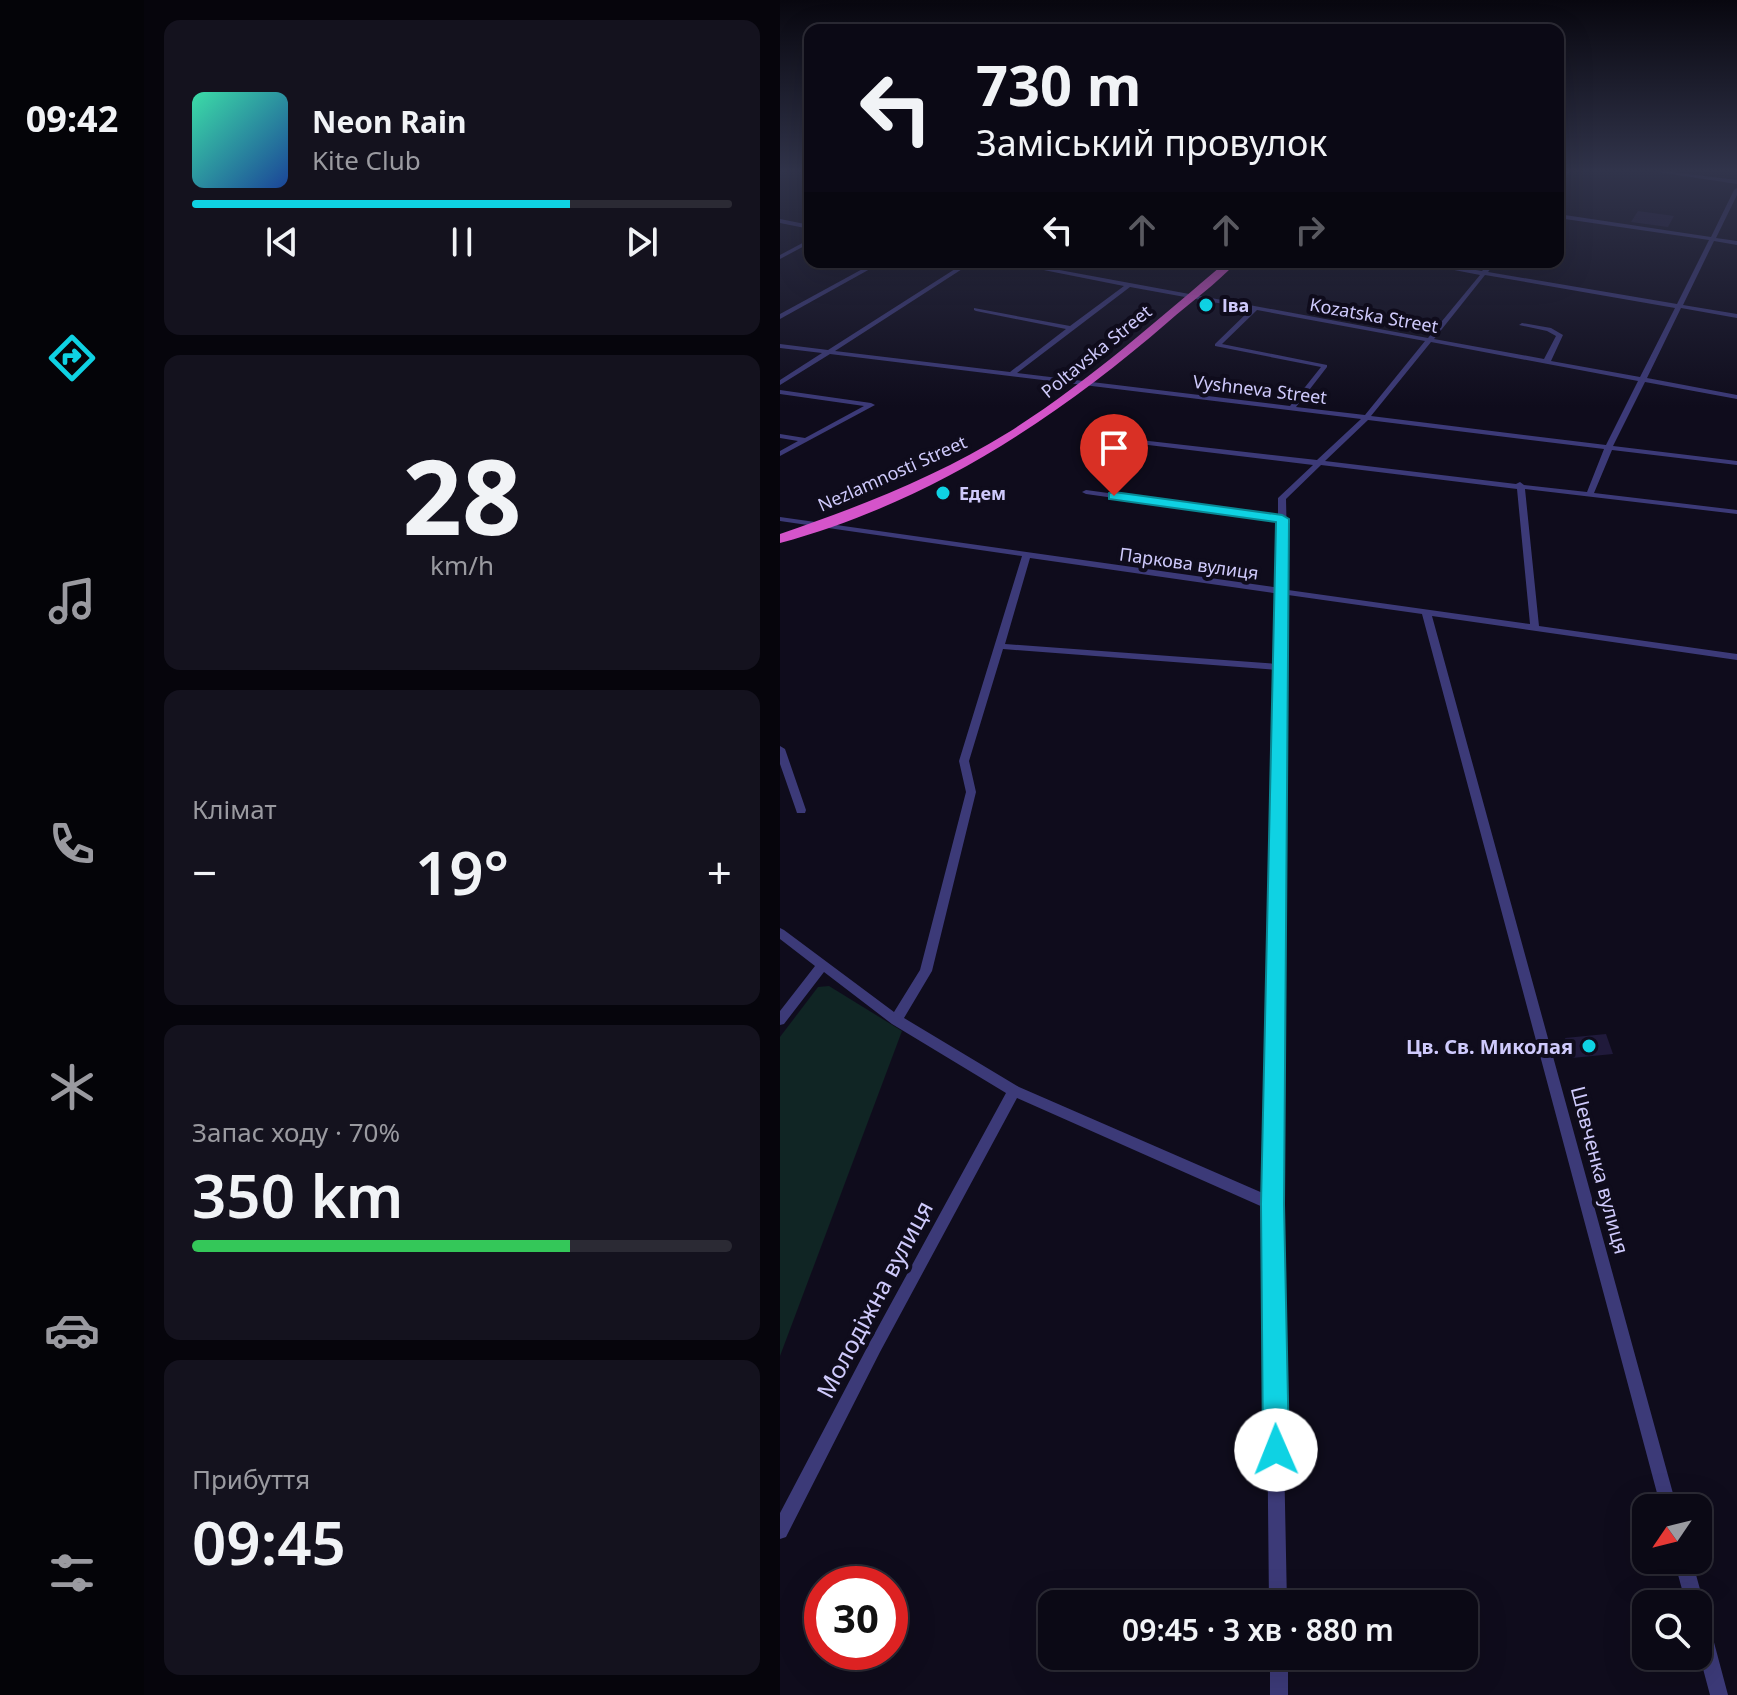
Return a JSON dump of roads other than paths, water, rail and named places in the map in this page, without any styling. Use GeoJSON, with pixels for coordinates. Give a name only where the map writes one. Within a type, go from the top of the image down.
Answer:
{"type":"FeatureCollection","features":[{"type":"Feature","properties":{"kind":"highway","name":"Poltavska Street"},"geometry":{"type":"LineString","coordinates":[[1016,433],[1085,385],[1225,268]]}},
{"type":"Feature","properties":{"kind":"highway","name":"Nezlamnosti Street"},"geometry":{"type":"LineString","coordinates":[[780,539],[919,484],[1016,433]]}},
{"type":"Feature","properties":{"kind":"street"},"geometry":{"type":"LineString","coordinates":[[1590,494],[1609,447],[1705,249]]}},
{"type":"Feature","properties":{"kind":"street"},"geometry":{"type":"LineString","coordinates":[[780,317],[868,268]]}},
{"type":"Feature","properties":{"kind":"street"},"geometry":{"type":"LineString","coordinates":[[780,383],[960,268]]}},
{"type":"Feature","properties":{"kind":"street","name":"Kozatska Street"},"geometry":{"type":"LineString","coordinates":[[1038,268],[1737,397]]}},
{"type":"Feature","properties":{"kind":"street"},"geometry":{"type":"LineString","coordinates":[[1453,268],[1737,316]]}},
{"type":"Feature","properties":{"kind":"street"},"geometry":{"type":"LineString","coordinates":[[1278,1590],[1272,1204],[1284,593],[1282,498],[1367,417],[1488,268]]}},
{"type":"Feature","properties":{"kind":"street"},"geometry":{"type":"LineString","coordinates":[[1010,375],[1129,285]]}},
{"type":"Feature","properties":{"kind":"street"},"geometry":{"type":"LineString","coordinates":[[1256,308],[1217,345],[1325,366],[1291,409]]}},
{"type":"Feature","properties":{"kind":"street"},"geometry":{"type":"LineString","coordinates":[[976,309],[1070,328]]}},
{"type":"Feature","properties":{"kind":"street"},"geometry":{"type":"LineString","coordinates":[[1522,325],[1549,329],[1560,335],[1547,361]]}},
{"type":"Feature","properties":{"kind":"street","name":"Vyshneva Street"},"geometry":{"type":"LineString","coordinates":[[780,346],[1737,463]]}},
{"type":"Feature","properties":{"kind":"street"},"geometry":{"type":"LineString","coordinates":[[780,392],[871,405],[780,454]]}},
{"type":"Feature","properties":{"kind":"street"},"geometry":{"type":"LineString","coordinates":[[780,436],[805,440]]}},
{"type":"Feature","properties":{"kind":"street"},"geometry":{"type":"LineString","coordinates":[[1140,442],[1520,484],[1737,512]]}},
{"type":"Feature","properties":{"kind":"street"},"geometry":{"type":"LineString","coordinates":[[1520,484],[1535,628]]}},
{"type":"Feature","properties":{"kind":"street"},"geometry":{"type":"LineString","coordinates":[[1086,492],[1282,519]]}},
{"type":"Feature","properties":{"kind":"street","name":"Паркова вулиця"},"geometry":{"type":"LineString","coordinates":[[780,519],[1737,657]]}},
{"type":"Feature","properties":{"kind":"street"},"geometry":{"type":"LineString","coordinates":[[896,1020],[926,971],[971,792],[964,761],[1027,555]]}},
{"type":"Feature","properties":{"kind":"street","name":"Шевченка вулиця"},"geometry":{"type":"LineString","coordinates":[[1426,611],[1665,1494]]}},
{"type":"Feature","properties":{"kind":"street"},"geometry":{"type":"LineString","coordinates":[[1000,646],[1282,667]]}},
{"type":"Feature","properties":{"kind":"street"},"geometry":{"type":"LineString","coordinates":[[780,749],[801,810]]}},
{"type":"Feature","properties":{"kind":"street"},"geometry":{"type":"LineString","coordinates":[[780,933],[896,1020],[1014,1091],[1272,1204]]}},
{"type":"Feature","properties":{"kind":"street"},"geometry":{"type":"LineString","coordinates":[[780,1020],[822,966]]}},
{"type":"Feature","properties":{"kind":"street","name":"Молодіжна вулиця"},"geometry":{"type":"LineString","coordinates":[[780,1531],[875,1347],[1014,1091]]}},
{"type":"Feature","properties":{"kind":"street"},"geometry":{"type":"LineString","coordinates":[[1712,1669],[1719,1695]]}},
{"type":"Feature","properties":{"kind":"street"},"geometry":{"type":"LineString","coordinates":[[1279,1670],[1279,1695]]}},
{"type":"Feature","properties":{"kind":"place","name":"Іва"},"geometry":{"type":"Point","coordinates":[1206,305]}},
{"type":"Feature","properties":{"kind":"place","name":"Едем"},"geometry":{"type":"Point","coordinates":[943,493]}},
{"type":"Feature","properties":{"kind":"place","name":"Цв. Св. Миколая"},"geometry":{"type":"Point","coordinates":[1589,1046]}}]}
